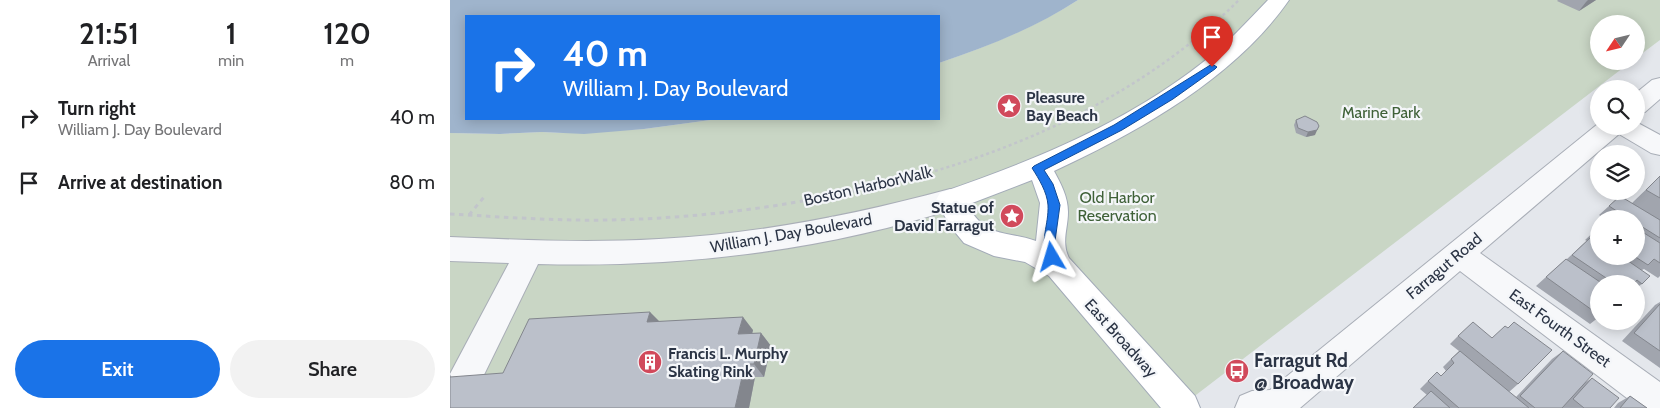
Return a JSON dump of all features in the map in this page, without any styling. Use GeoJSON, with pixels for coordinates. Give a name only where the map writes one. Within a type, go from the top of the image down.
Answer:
{"type":"FeatureCollection","features":[{"type":"Feature","properties":{"kind":"main road","name":"William J. Day Boulevard"},"geometry":{"type":"LineString","coordinates":[[950,200],[1038,168],[1118,128],[1192,82],[1236,46],[1280,0]]}},
{"type":"Feature","properties":{"kind":"main road","name":"East Broadway"},"geometry":{"type":"LineString","coordinates":[[1038,168],[1047,184],[1054,205],[1049,241],[1052,257],[1183,408]]}},
{"type":"Feature","properties":{"kind":"main road","name":"East Broadway"},"geometry":{"type":"LineString","coordinates":[[950,200],[960,218],[974,235],[994,244],[1031,251],[1059,267]]}},
{"type":"Feature","properties":{"kind":"street"},"geometry":{"type":"LineString","coordinates":[[1645,98],[1660,86]]}},
{"type":"Feature","properties":{"kind":"street","name":"Farragut Road"},"geometry":{"type":"LineString","coordinates":[[1269,407],[1459,254],[1601,135]]}},
{"type":"Feature","properties":{"kind":"street"},"geometry":{"type":"LineString","coordinates":[[1640,135],[1660,146]]}},
{"type":"Feature","properties":{"kind":"street","name":"William J. Day Boulevard"},"geometry":{"type":"LineString","coordinates":[[450,249],[529,253],[617,253],[736,244],[844,226],[950,200]]}},
{"type":"Feature","properties":{"kind":"street"},"geometry":{"type":"LineString","coordinates":[[467,374],[529,253]]}},
{"type":"Feature","properties":{"kind":"street","name":"East Fourth Street"},"geometry":{"type":"LineString","coordinates":[[1459,254],[1660,402]]}},
{"type":"Feature","properties":{"kind":"path","name":"Boston HarborWalk"},"geometry":{"type":"LineString","coordinates":[[450,214],[546,220],[686,216],[800,202],[904,180],[978,158],[1001,149],[1049,129],[1103,101],[1186,50],[1212,28],[1239,0]]}},
{"type":"Feature","properties":{"kind":"path"},"geometry":{"type":"LineString","coordinates":[[468,215],[484,198]]}},
{"type":"Feature","properties":{"kind":"green space","name":"Old Harbor Reservation"},"geometry":{"type":"Polygon","coordinates":[[[1078,0],[1660,0],[1660,40],[1645,51],[1645,15],[1590,15],[1590,70],[1620,70],[1607,80],[1590,80],[1590,93],[1179,408],[450,408],[450,133],[562,133],[644,129],[711,120],[940,120],[940,63],[1010,36],[1078,0]]]}},
{"type":"Feature","properties":{"kind":"water"},"geometry":{"type":"Polygon","coordinates":[[[450,0],[1078,0],[1010,36],[940,63],[940,15],[465,15],[465,120],[711,120],[644,129],[584,134],[542,132],[500,134],[450,133],[450,0]]]}},
{"type":"Feature","properties":{"kind":"building"},"geometry":{"type":"Polygon","coordinates":[[[1305,116],[1317,122],[1319,126],[1317,130],[1308,132],[1298,128],[1296,120],[1305,116]]]}},
{"type":"Feature","properties":{"kind":"building"},"geometry":{"type":"Polygon","coordinates":[[[1660,176],[1660,198],[1646,190],[1660,176]]]}},
{"type":"Feature","properties":{"kind":"building"},"geometry":{"type":"Polygon","coordinates":[[[1616,200],[1627,200],[1643,210],[1615,210],[1609,206],[1616,200]]]}},
{"type":"Feature","properties":{"kind":"building"},"geometry":{"type":"Polygon","coordinates":[[[1645,211],[1660,220],[1660,238],[1645,229],[1645,211]]]}},
{"type":"Feature","properties":{"kind":"building"},"geometry":{"type":"Polygon","coordinates":[[[1645,234],[1660,243],[1660,263],[1654,259],[1648,265],[1645,263],[1645,234]]]}},
{"type":"Feature","properties":{"kind":"building"},"geometry":{"type":"Polygon","coordinates":[[[1590,238],[1590,265],[1634,265],[1650,276],[1645,281],[1645,275],[1602,275],[1572,255],[1590,238]]]}},
{"type":"Feature","properties":{"kind":"building"},"geometry":{"type":"Polygon","coordinates":[[[1566,259],[1590,275],[1590,309],[1546,277],[1566,259]]]}},
{"type":"Feature","properties":{"kind":"building"},"geometry":{"type":"Polygon","coordinates":[[[1660,304],[1660,351],[1634,333],[1637,330],[1645,330],[1645,321],[1660,304]]]}},
{"type":"Feature","properties":{"kind":"building","name":"Francis L. Murphy Skating Rink"},"geometry":{"type":"Polygon","coordinates":[[[650,312],[647,322],[743,317],[738,334],[761,333],[754,364],[745,364],[735,408],[450,408],[450,377],[503,373],[529,319],[650,312]]]}},
{"type":"Feature","properties":{"kind":"building"},"geometry":{"type":"Polygon","coordinates":[[[1473,322],[1492,338],[1505,326],[1508,328],[1514,322],[1552,350],[1518,384],[1458,336],[1473,322]]]}},
{"type":"Feature","properties":{"kind":"building"},"geometry":{"type":"Polygon","coordinates":[[[1460,351],[1529,408],[1459,408],[1428,381],[1437,372],[1441,376],[1454,363],[1451,359],[1460,351]]]}},
{"type":"Feature","properties":{"kind":"building"},"geometry":{"type":"Polygon","coordinates":[[[1563,351],[1593,374],[1562,408],[1535,408],[1520,396],[1563,351]]]}},
{"type":"Feature","properties":{"kind":"building"},"geometry":{"type":"Polygon","coordinates":[[[1592,378],[1619,398],[1610,408],[1584,408],[1573,399],[1592,378]]]}},
{"type":"Feature","properties":{"kind":"building"},"geometry":{"type":"Polygon","coordinates":[[[1431,391],[1450,408],[1413,408],[1431,391]]]}},
{"type":"Feature","properties":{"kind":"building"},"geometry":{"type":"Polygon","coordinates":[[[1630,396],[1647,408],[1620,408],[1630,396]]]}},
{"type":"Feature","properties":{"kind":"place","name":"Pleasure Bay Beach"},"geometry":{"type":"Point","coordinates":[1009,106]}},
{"type":"Feature","properties":{"kind":"place","name":"Statue of David Farragut"},"geometry":{"type":"Point","coordinates":[1012,216]}},
{"type":"Feature","properties":{"kind":"place","name":"Francis L. Murphy Skating Rink"},"geometry":{"type":"Point","coordinates":[650,362]}},
{"type":"Feature","properties":{"kind":"place","name":"Farragut Rd @ Broadway"},"geometry":{"type":"Point","coordinates":[1237,371]}},
{"type":"Feature","properties":{"kind":"route"},"geometry":{"type":"LineString","coordinates":[[1052,257],[1049,241],[1054,205],[1047,184],[1038,168],[1118,128],[1169,97],[1212,67]]}},
{"type":"Feature","properties":{"kind":"park label","name":"Marine Park"},"geometry":{"type":"Point","coordinates":[1381,112]}}]}
